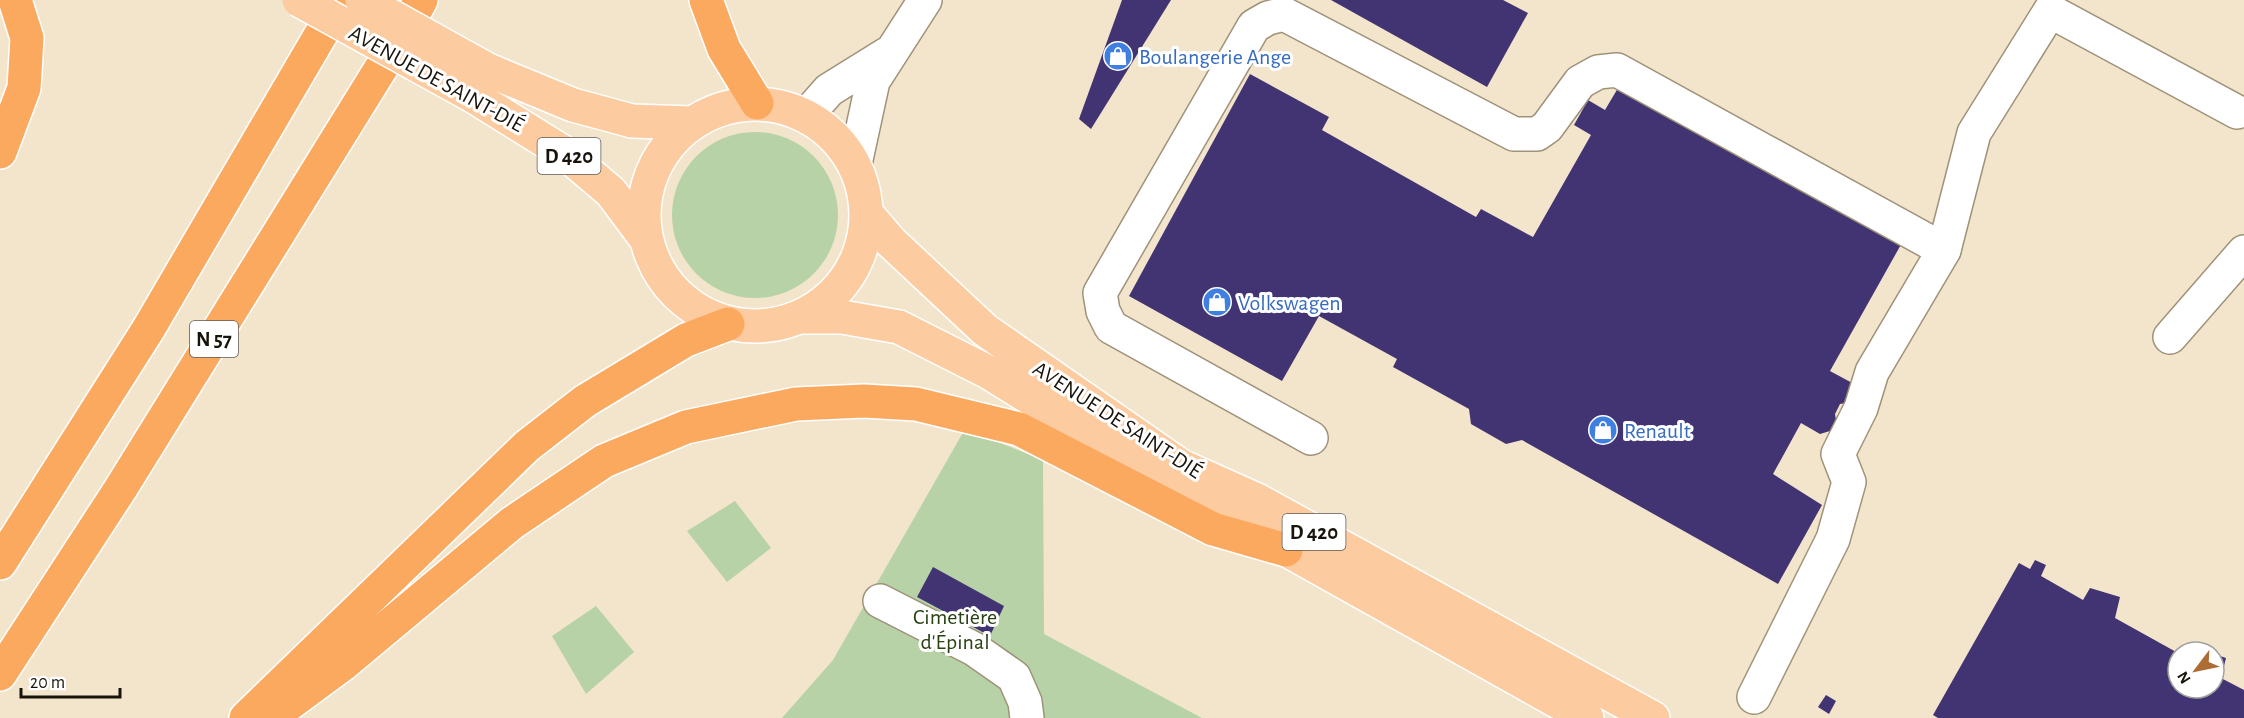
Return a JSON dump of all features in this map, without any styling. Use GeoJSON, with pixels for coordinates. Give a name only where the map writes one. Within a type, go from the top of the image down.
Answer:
{"type":"FeatureCollection","features":[{"type":"Feature","properties":{"kind":"highway"},"geometry":{"type":"LineString","coordinates":[[0,152],[24,88],[27,38],[15,0]]}},
{"type":"Feature","properties":{"kind":"highway","name":"N 57"},"geometry":{"type":"LineString","coordinates":[[0,563],[149,328],[341,0]]}},
{"type":"Feature","properties":{"kind":"highway","name":"N 57"},"geometry":{"type":"LineString","coordinates":[[0,674],[121,489],[398,42],[421,0]]}},
{"type":"Feature","properties":{"kind":"highway"},"geometry":{"type":"LineString","coordinates":[[706,0],[724,49],[757,103]]}},
{"type":"Feature","properties":{"kind":"highway"},"geometry":{"type":"LineString","coordinates":[[246,718],[527,446],[585,401],[686,340],[728,324]]}},
{"type":"Feature","properties":{"kind":"highway"},"geometry":{"type":"LineString","coordinates":[[270,718],[342,664],[512,523],[604,461],[687,427],[796,404],[864,401],[916,404],[1019,429],[1213,529],[1286,550]]}},
{"type":"Feature","properties":{"kind":"main road","name":"AVENUE DE SAINT-DIÉ"},"geometry":{"type":"LineString","coordinates":[[299,0],[481,83],[632,121],[692,123]]}},
{"type":"Feature","properties":{"kind":"main road","name":"AVENUE DE SAINT-DIÉ"},"geometry":{"type":"LineString","coordinates":[[362,0],[481,83],[566,154],[611,192],[646,238]]}},
{"type":"Feature","properties":{"kind":"main road"},"geometry":{"type":"LineString","coordinates":[[757,103],[788,107],[806,116],[815,120],[838,139],[855,164],[864,189],[867,214],[865,240],[852,271],[843,285],[825,303],[802,317],[766,327],[728,324],[700,312],[675,293],[657,268],[646,238],[643,206],[651,173],[667,145],[692,123],[712,111],[734,105],[757,103]]}},
{"type":"Feature","properties":{"kind":"main road","name":"AVENUE DE SAINT-DIÉ"},"geometry":{"type":"LineString","coordinates":[[867,214],[891,242],[985,330],[1180,466],[1257,500],[1653,718]]}},
{"type":"Feature","properties":{"kind":"main road","name":"AVENUE DE SAINT-DIÉ"},"geometry":{"type":"LineString","coordinates":[[802,317],[842,317],[899,327],[988,372],[1176,488],[1587,718]]}},
{"type":"Feature","properties":{"kind":"street"},"geometry":{"type":"LineString","coordinates":[[855,164],[873,81],[925,0]]}},
{"type":"Feature","properties":{"kind":"street"},"geometry":{"type":"LineString","coordinates":[[1754,697],[1833,539],[1849,482],[1838,454],[1861,408],[1872,372],[1944,250],[1974,133],[2050,12],[2237,112]]}},
{"type":"Feature","properties":{"kind":"street"},"geometry":{"type":"LineString","coordinates":[[1311,438],[1111,327],[1103,311],[1100,293],[1254,26],[1268,18],[1284,14],[1514,134],[1537,134],[1548,127],[1580,82],[1598,72],[1617,70],[1944,250]]}},
{"type":"Feature","properties":{"kind":"street"},"geometry":{"type":"LineString","coordinates":[[806,116],[829,90],[894,50]]}},
{"type":"Feature","properties":{"kind":"street"},"geometry":{"type":"LineString","coordinates":[[2170,337],[2244,252]]}},
{"type":"Feature","properties":{"kind":"street"},"geometry":{"type":"LineString","coordinates":[[880,602],[974,650],[1014,677],[1025,702],[1027,718]]}},
{"type":"Feature","properties":{"kind":"green space"},"geometry":{"type":"Polygon","coordinates":[[[755,132],[771,133],[787,138],[814,156],[832,183],[837,199],[837,231],[832,247],[814,274],[787,292],[771,297],[755,298],[739,297],[723,292],[696,274],[678,247],[673,231],[672,215],[673,199],[678,183],[696,156],[723,138],[739,133],[755,132]]]}},
{"type":"Feature","properties":{"kind":"green space","name":"Cimetière d'Épinal"},"geometry":{"type":"Polygon","coordinates":[[[965,429],[1043,460],[1044,634],[1202,718],[782,718],[833,660],[965,429]]]}},
{"type":"Feature","properties":{"kind":"green space"},"geometry":{"type":"Polygon","coordinates":[[[735,501],[771,548],[727,582],[687,531],[735,501]]]}},
{"type":"Feature","properties":{"kind":"green space"},"geometry":{"type":"Polygon","coordinates":[[[596,606],[634,652],[586,694],[552,636],[596,606]]]}},
{"type":"Feature","properties":{"kind":"building"},"geometry":{"type":"Polygon","coordinates":[[[1122,0],[1171,0],[1091,129],[1079,119],[1122,0]]]}},
{"type":"Feature","properties":{"kind":"building"},"geometry":{"type":"Polygon","coordinates":[[[1331,0],[1503,0],[1528,13],[1487,87],[1331,0]]]}},
{"type":"Feature","properties":{"kind":"building"},"geometry":{"type":"Polygon","coordinates":[[[1250,74],[1329,117],[1322,130],[1476,217],[1481,209],[1533,237],[1591,135],[1574,125],[1588,100],[1605,110],[1621,83],[1903,241],[1830,371],[1856,385],[1846,403],[1840,404],[1835,414],[1836,420],[1830,431],[1820,434],[1801,423],[1773,474],[1822,505],[1778,584],[1522,440],[1506,444],[1471,424],[1469,409],[1393,367],[1397,359],[1319,316],[1282,381],[1129,296],[1250,74]]]}},
{"type":"Feature","properties":{"kind":"building"},"geometry":{"type":"Polygon","coordinates":[[[2035,560],[2046,565],[2041,576],[2083,600],[2090,588],[2120,597],[2115,618],[2166,646],[2166,700],[2226,700],[2226,681],[2244,690],[2244,718],[1938,718],[1933,715],[2019,563],[2030,569],[2035,560]]]}},
{"type":"Feature","properties":{"kind":"building"},"geometry":{"type":"Polygon","coordinates":[[[933,567],[1004,606],[990,636],[917,597],[933,567]]]}},
{"type":"Feature","properties":{"kind":"building"},"geometry":{"type":"Polygon","coordinates":[[[1826,695],[1836,701],[1829,714],[1818,707],[1826,695]]]}},
{"type":"Feature","properties":{"kind":"place","name":"Boulangerie Ange"},"geometry":{"type":"Point","coordinates":[1118,56]}},
{"type":"Feature","properties":{"kind":"place","name":"Volkswagen"},"geometry":{"type":"Point","coordinates":[1217,302]}},
{"type":"Feature","properties":{"kind":"place","name":"Renault"},"geometry":{"type":"Point","coordinates":[1603,430]}}]}
